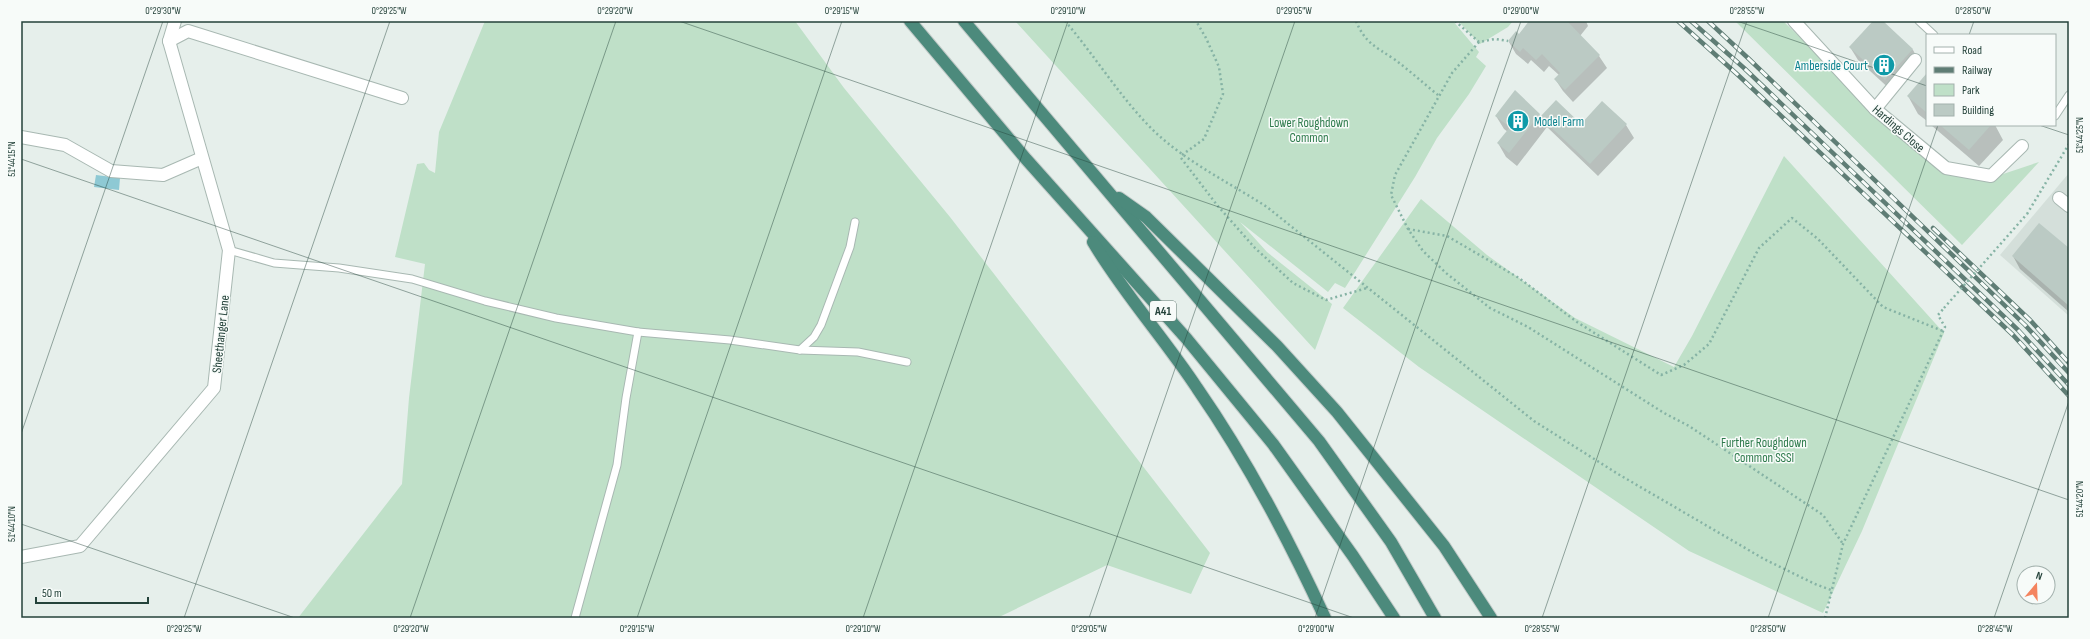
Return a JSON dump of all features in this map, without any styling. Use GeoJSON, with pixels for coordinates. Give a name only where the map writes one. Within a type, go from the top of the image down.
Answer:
{"type":"FeatureCollection","features":[{"type":"Feature","properties":{"kind":"highway","name":"A41"},"geometry":{"type":"LineString","coordinates":[[910,21],[1026,159],[1186,338],[1273,444],[1353,556],[1394,618]]}},
{"type":"Feature","properties":{"kind":"highway","name":"A41"},"geometry":{"type":"LineString","coordinates":[[964,21],[1319,441],[1391,542],[1435,618]]}},
{"type":"Feature","properties":{"kind":"highway"},"geometry":{"type":"LineString","coordinates":[[1105,189],[1146,217],[1277,346],[1332,407],[1444,546],[1491,618]]}},
{"type":"Feature","properties":{"kind":"highway"},"geometry":{"type":"LineString","coordinates":[[1079,218],[1108,268],[1197,387],[1258,485],[1325,618]]}},
{"type":"Feature","properties":{"kind":"street","name":"Sheethanger Lane"},"geometry":{"type":"LineString","coordinates":[[21,557],[80,546],[214,388],[229,250],[169,41],[174,21]]}},
{"type":"Feature","properties":{"kind":"street","name":"Hardings Close"},"geometry":{"type":"LineString","coordinates":[[1794,21],[1875,109],[1946,168],[1991,176],[2022,146]]}},
{"type":"Feature","properties":{"kind":"street"},"geometry":{"type":"LineString","coordinates":[[169,41],[188,31],[402,98]]}},
{"type":"Feature","properties":{"kind":"street"},"geometry":{"type":"LineString","coordinates":[[1875,109],[1915,60]]}},
{"type":"Feature","properties":{"kind":"street"},"geometry":{"type":"LineString","coordinates":[[21,137],[65,145],[111,171],[163,175],[202,158]]}},
{"type":"Feature","properties":{"kind":"street"},"geometry":{"type":"LineString","coordinates":[[2059,198],[2069,206]]}},
{"type":"Feature","properties":{"kind":"lane"},"geometry":{"type":"LineString","coordinates":[[1919,21],[1933,34]]}},
{"type":"Feature","properties":{"kind":"lane"},"geometry":{"type":"LineString","coordinates":[[2056,114],[2069,95]]}},
{"type":"Feature","properties":{"kind":"lane"},"geometry":{"type":"LineString","coordinates":[[800,350],[814,337],[821,325],[850,247],[855,222]]}},
{"type":"Feature","properties":{"kind":"lane"},"geometry":{"type":"LineString","coordinates":[[229,250],[274,263],[339,268],[412,279],[485,301],[556,318],[638,332],[730,340],[800,350],[858,352],[907,362]]}},
{"type":"Feature","properties":{"kind":"lane"},"geometry":{"type":"LineString","coordinates":[[575,618],[617,465],[626,398],[638,332]]}},
{"type":"Feature","properties":{"kind":"path"},"geometry":{"type":"LineString","coordinates":[[1064,21],[1120,92],[1155,132],[1181,156],[1217,205],[1255,248],[1293,283],[1326,300],[1367,288]]}},
{"type":"Feature","properties":{"kind":"path"},"geometry":{"type":"LineString","coordinates":[[1181,156],[1204,138],[1224,94],[1219,67],[1206,38],[1196,21]]}},
{"type":"Feature","properties":{"kind":"path"},"geometry":{"type":"LineString","coordinates":[[1356,21],[1361,33],[1373,47],[1394,60],[1438,95]]}},
{"type":"Feature","properties":{"kind":"path"},"geometry":{"type":"LineString","coordinates":[[1455,21],[1479,42]]}},
{"type":"Feature","properties":{"kind":"path"},"geometry":{"type":"LineString","coordinates":[[1508,42],[1496,39],[1479,42],[1452,73],[1438,95],[1412,147],[1395,175],[1391,195],[1408,229],[1423,251],[1446,273],[1490,308],[1528,327],[1664,414],[1689,426],[1823,515],[1843,544]]}},
{"type":"Feature","properties":{"kind":"path"},"geometry":{"type":"LineString","coordinates":[[1825,618],[1843,544],[1945,328],[1938,316],[2027,214],[2069,144]]}},
{"type":"Feature","properties":{"kind":"path"},"geometry":{"type":"LineString","coordinates":[[1181,156],[1267,207],[1534,421],[1570,444],[1764,559],[1815,584],[1831,590]]}},
{"type":"Feature","properties":{"kind":"path"},"geometry":{"type":"LineString","coordinates":[[1408,229],[1447,236],[1520,278],[1577,322],[1661,375],[1684,365],[1709,344],[1759,248],[1792,218],[1818,239],[1883,307],[1943,331]]}},
{"type":"Feature","properties":{"kind":"shaded area"},"geometry":{"type":"Polygon","coordinates":[[[2069,173],[2069,316],[2000,255],[2069,173]]]}},
{"type":"Feature","properties":{"kind":"green space"},"geometry":{"type":"Polygon","coordinates":[[[485,21],[795,21],[844,88],[950,217],[1210,553],[1191,594],[1107,565],[997,618],[298,618],[402,484],[409,398],[425,264],[395,257],[417,164],[424,163],[429,170],[435,173],[439,132],[485,21]]]}},
{"type":"Feature","properties":{"kind":"green space","name":"Lower Roughdown Common"},"geometry":{"type":"Polygon","coordinates":[[[1015,21],[1453,21],[1479,52],[1476,57],[1486,66],[1469,94],[1437,138],[1415,177],[1345,288],[1335,283],[1328,292],[1240,222],[1267,252],[1332,304],[1315,350],[1015,21]]]}},
{"type":"Feature","properties":{"kind":"green space"},"geometry":{"type":"Polygon","coordinates":[[[1458,21],[1513,21],[1508,27],[1480,44],[1458,21]]]}},
{"type":"Feature","properties":{"kind":"green space"},"geometry":{"type":"Polygon","coordinates":[[[1735,21],[1783,21],[1941,172],[1982,181],[2039,162],[1962,245],[1735,21]]]}},
{"type":"Feature","properties":{"kind":"green space","name":"Further Roughdown Common SSSI"},"geometry":{"type":"Polygon","coordinates":[[[1784,156],[1944,333],[1862,531],[1823,613],[1689,551],[1419,367],[1343,308],[1421,199],[1487,255],[1575,318],[1674,367],[1692,336],[1784,156]]]}},
{"type":"Feature","properties":{"kind":"water"},"geometry":{"type":"Polygon","coordinates":[[[96,175],[120,178],[119,190],[94,187],[96,175]]]}},
{"type":"Feature","properties":{"kind":"building"},"geometry":{"type":"Polygon","coordinates":[[[1529,21],[1567,21],[1600,55],[1565,90],[1554,79],[1560,73],[1542,54],[1536,60],[1523,48],[1520,52],[1508,41],[1516,31],[1519,34],[1529,21]]]}},
{"type":"Feature","properties":{"kind":"building","name":"Amberside Court"},"geometry":{"type":"Polygon","coordinates":[[[1873,21],[1883,21],[1913,49],[1885,80],[1849,47],[1873,21]]]}},
{"type":"Feature","properties":{"kind":"building"},"geometry":{"type":"Polygon","coordinates":[[[1926,74],[1926,112],[1907,96],[1926,74]]]}},
{"type":"Feature","properties":{"kind":"building","name":"Model Farm"},"geometry":{"type":"Polygon","coordinates":[[[1515,90],[1540,114],[1509,153],[1497,143],[1510,127],[1495,116],[1515,90]]]}},
{"type":"Feature","properties":{"kind":"building"},"geometry":{"type":"Polygon","coordinates":[[[1556,100],[1581,124],[1602,101],[1627,124],[1590,164],[1540,117],[1556,100]]]}},
{"type":"Feature","properties":{"kind":"building"},"geometry":{"type":"Polygon","coordinates":[[[1941,126],[1990,126],[1969,150],[1941,126]]]}},
{"type":"Feature","properties":{"kind":"building"},"geometry":{"type":"Polygon","coordinates":[[[2039,223],[2069,248],[2069,306],[2012,256],[2039,223]]]}},
{"type":"Feature","properties":{"kind":"railway"},"geometry":{"type":"LineString","coordinates":[[1678,21],[1738,75],[2013,335],[2069,396]]}},
{"type":"Feature","properties":{"kind":"railway"},"geometry":{"type":"LineString","coordinates":[[1691,21],[1744,68],[2018,330],[2069,385]]}},
{"type":"Feature","properties":{"kind":"railway"},"geometry":{"type":"LineString","coordinates":[[1708,21],[2025,325],[2069,373]]}},
{"type":"Feature","properties":{"kind":"railway"},"geometry":{"type":"LineString","coordinates":[[1933,228],[2030,320],[2069,363]]}},
{"type":"Feature","properties":{"kind":"place","name":"Amberside Court"},"geometry":{"type":"Point","coordinates":[1884,65]}},
{"type":"Feature","properties":{"kind":"place","name":"Model Farm"},"geometry":{"type":"Point","coordinates":[1518,121]}}]}
